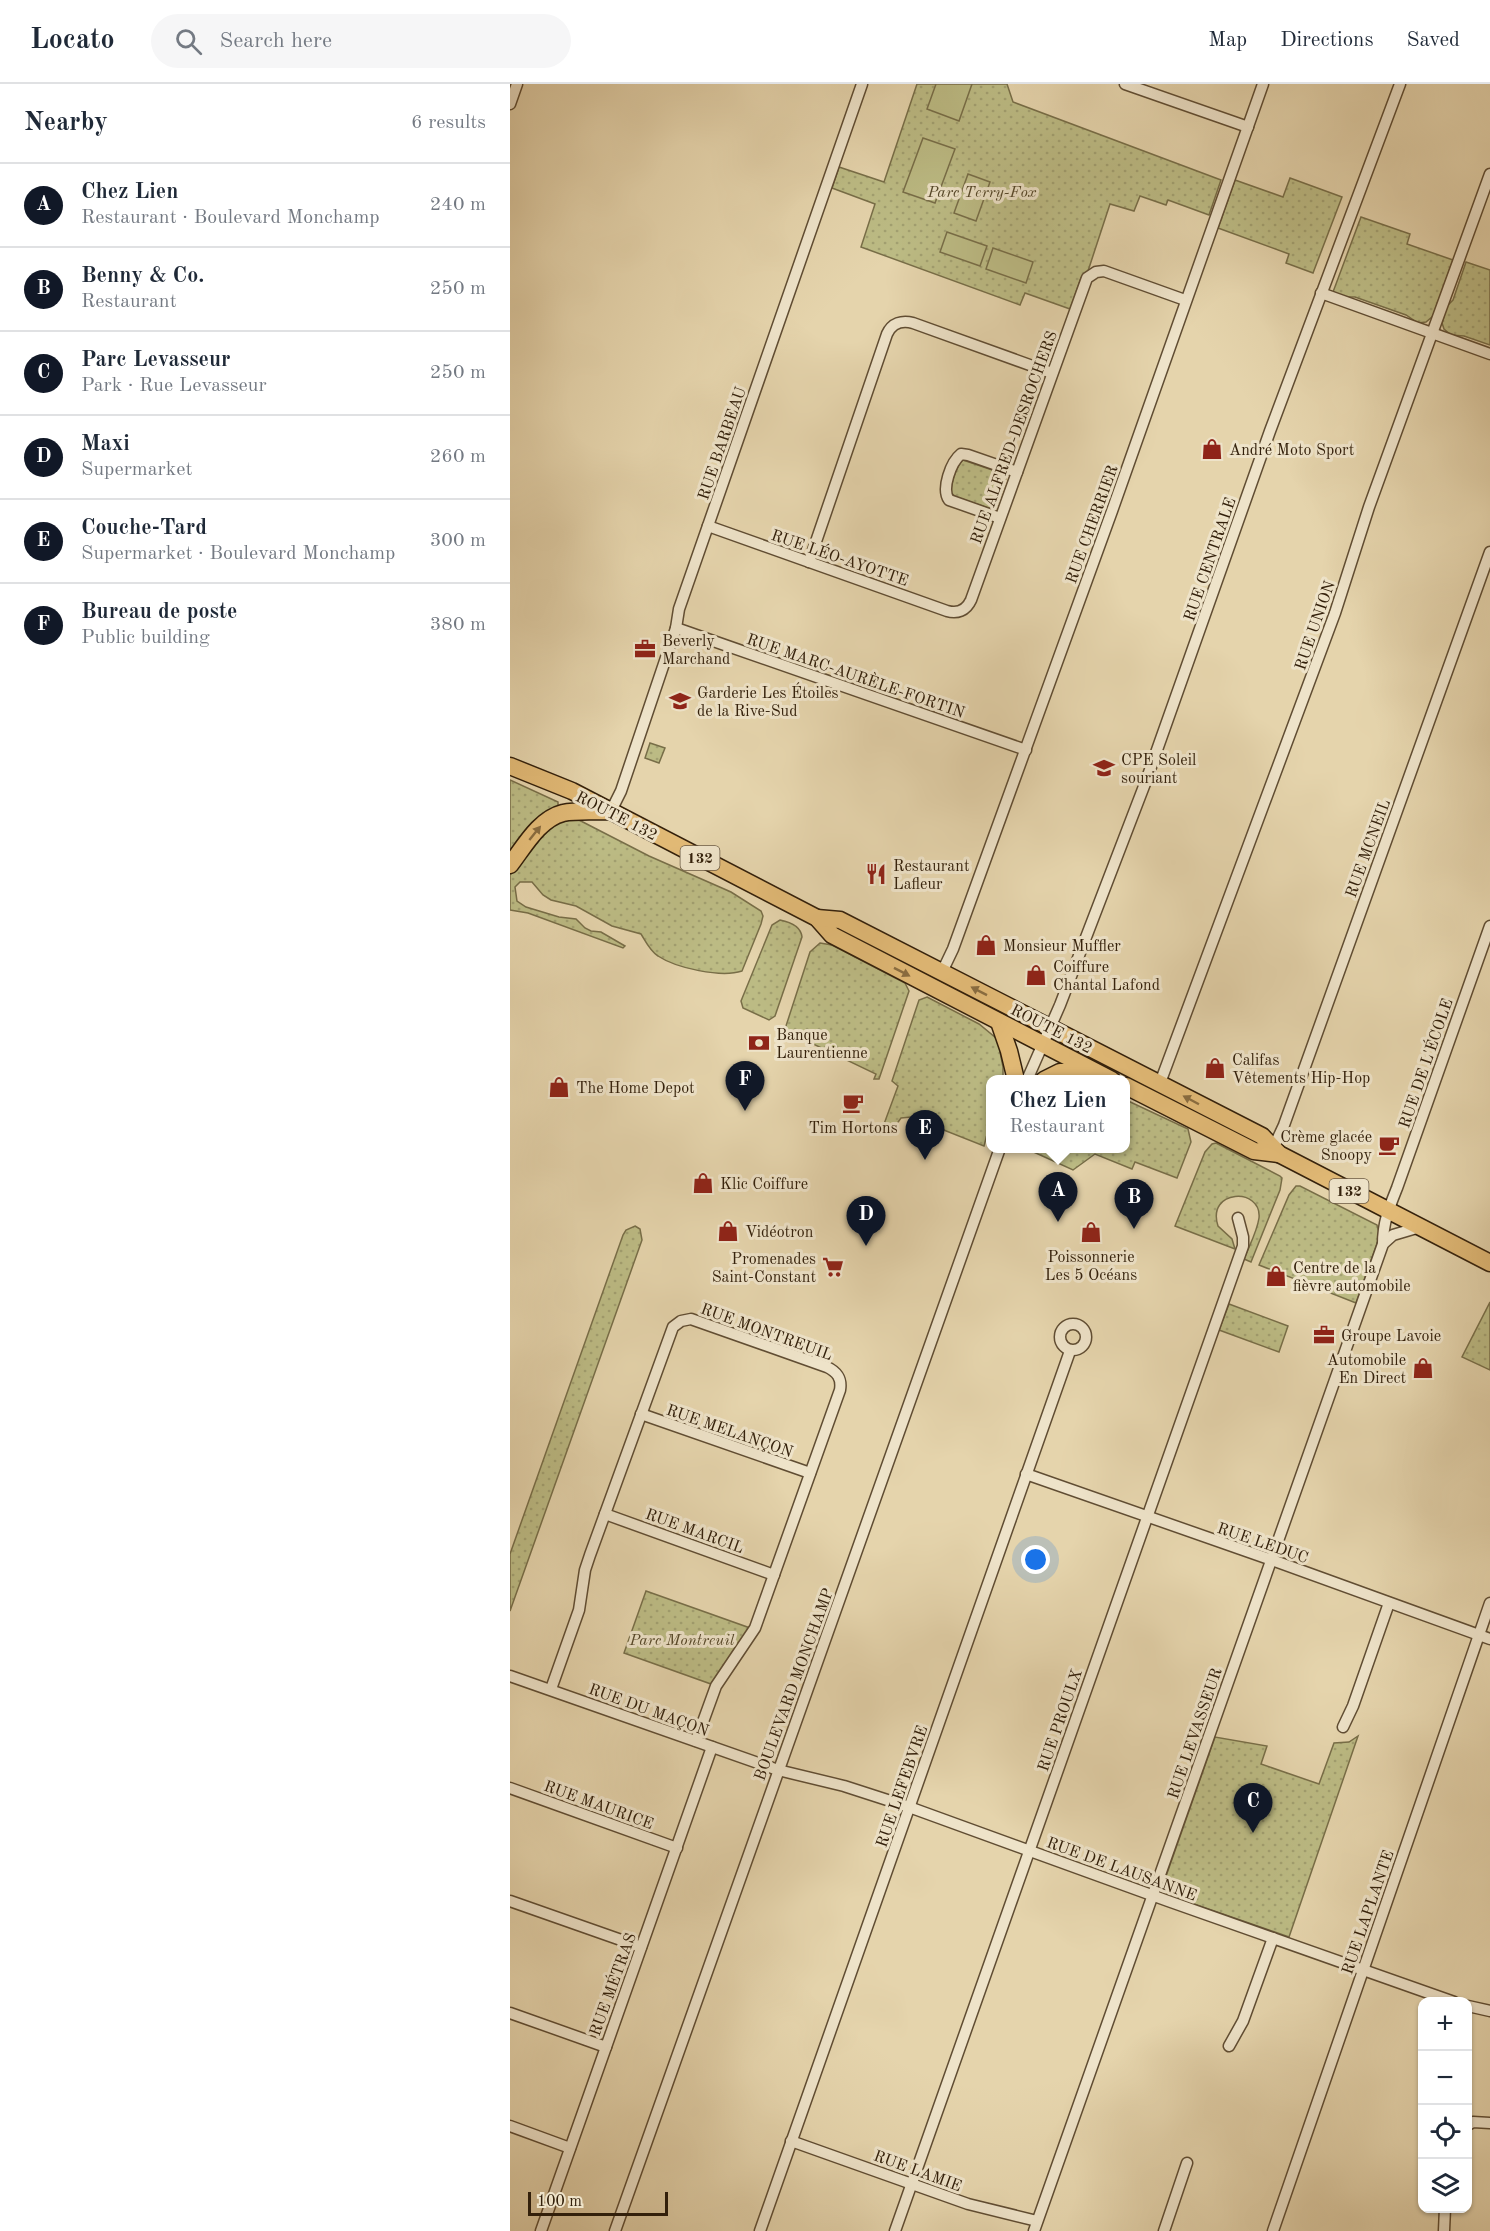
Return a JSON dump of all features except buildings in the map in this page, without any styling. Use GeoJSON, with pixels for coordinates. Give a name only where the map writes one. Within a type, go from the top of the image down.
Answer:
{"type":"FeatureCollection","features":[{"type":"Feature","properties":{"kind":"highway","name":"132"},"geometry":{"type":"LineString","coordinates":[[510,755],[572,791]]}},
{"type":"Feature","properties":{"kind":"highway","name":"ROUTE 132"},"geometry":{"type":"LineString","coordinates":[[510,766],[572,791],[817,918],[832,935],[1103,1075]]}},
{"type":"Feature","properties":{"kind":"highway"},"geometry":{"type":"LineString","coordinates":[[510,865],[540,827],[552,817],[568,813],[611,811]]}},
{"type":"Feature","properties":{"kind":"highway","name":"ROUTE 132"},"geometry":{"type":"LineString","coordinates":[[817,918],[840,920],[1160,1083],[1262,1136],[1274,1152]]}},
{"type":"Feature","properties":{"kind":"highway"},"geometry":{"type":"LineString","coordinates":[[999,1022],[1015,1075]]}},
{"type":"Feature","properties":{"kind":"highway"},"geometry":{"type":"LineString","coordinates":[[1054,1075],[1060,1072],[1097,1072]]}},
{"type":"Feature","properties":{"kind":"highway","name":"ROUTE 132"},"geometry":{"type":"LineString","coordinates":[[1130,1089],[1254,1151],[1274,1152],[1490,1263]]}},
{"type":"Feature","properties":{"kind":"street"},"geometry":{"type":"LineString","coordinates":[[510,104],[517,84]]}},
{"type":"Feature","properties":{"kind":"street","name":"RUE BARBEAU"},"geometry":{"type":"LineString","coordinates":[[611,811],[621,791],[676,628],[677,615],[861,84]]}},
{"type":"Feature","properties":{"kind":"street"},"geometry":{"type":"LineString","coordinates":[[1125,84],[1248,127]]}},
{"type":"Feature","properties":{"kind":"street","name":"RUE CHERRIER"},"geometry":{"type":"LineString","coordinates":[[942,972],[953,949],[1026,750],[1263,84]]}},
{"type":"Feature","properties":{"kind":"street","name":"RUE CENTRALE"},"geometry":{"type":"LineString","coordinates":[[1042,1043],[1060,1005],[1146,781],[1321,293],[1400,84]]}},
{"type":"Feature","properties":{"kind":"street","name":"RUE UNION"},"geometry":{"type":"LineString","coordinates":[[1160,1083],[1332,623],[1369,507],[1490,174]]}},
{"type":"Feature","properties":{"kind":"street","name":"RUE ALFRED-DESROCHERS"},"geometry":{"type":"LineString","coordinates":[[962,610],[971,600],[1085,282],[1092,274],[1100,271],[1185,300]]}},
{"type":"Feature","properties":{"kind":"street"},"geometry":{"type":"LineString","coordinates":[[1321,293],[1490,354]]}},
{"type":"Feature","properties":{"kind":"street"},"geometry":{"type":"LineString","coordinates":[[808,562],[887,334],[896,324],[909,322],[1052,373]]}},
{"type":"Feature","properties":{"kind":"street"},"geometry":{"type":"LineString","coordinates":[[1000,518],[949,500],[945,494],[945,487],[956,459],[961,454],[1017,472]]}},
{"type":"Feature","properties":{"kind":"street","name":"RUE LÉO-AYOTTE"},"geometry":{"type":"LineString","coordinates":[[708,526],[947,611],[962,610]]}},
{"type":"Feature","properties":{"kind":"street","name":"RUE MCNEIL"},"geometry":{"type":"LineString","coordinates":[[1274,1152],[1490,552]]}},
{"type":"Feature","properties":{"kind":"street","name":"RUE MARC-AURÈLE-FORTIN"},"geometry":{"type":"LineString","coordinates":[[676,628],[1026,750]]}},
{"type":"Feature","properties":{"kind":"street","name":"RUE DE L'ÉCOLE"},"geometry":{"type":"LineString","coordinates":[[1387,1210],[1397,1188],[1490,926]]}},
{"type":"Feature","properties":{"kind":"street"},"geometry":{"type":"LineString","coordinates":[[1029,1075],[1042,1043]]}},
{"type":"Feature","properties":{"kind":"street","name":"BOULEVARD MONCHAMP"},"geometry":{"type":"LineString","coordinates":[[615,2231],[999,1153]]}},
{"type":"Feature","properties":{"kind":"street","name":"RUE LEVASSEUR"},"geometry":{"type":"LineString","coordinates":[[1036,2226],[1383,1244],[1383,1227],[1387,1210]]}},
{"type":"Feature","properties":{"kind":"street","name":"RUE PROULX"},"geometry":{"type":"LineString","coordinates":[[895,2231],[1243,1246],[1238,1218]]}},
{"type":"Feature","properties":{"kind":"street"},"geometry":{"type":"LineString","coordinates":[[1383,1244],[1393,1235],[1420,1227]]}},
{"type":"Feature","properties":{"kind":"street","name":"RUE MONTREUIL"},"geometry":{"type":"LineString","coordinates":[[551,1689],[579,1610],[585,1570],[673,1327],[686,1319],[699,1322],[836,1372],[841,1381],[840,1390],[753,1634],[716,1686],[696,1741]]}},
{"type":"Feature","properties":{"kind":"street","name":"RUE LEFEBVRE"},"geometry":{"type":"LineString","coordinates":[[760,2231],[1070,1351]]}},
{"type":"Feature","properties":{"kind":"street","name":"RUE MELANÇON"},"geometry":{"type":"LineString","coordinates":[[641,1414],[810,1473]]}},
{"type":"Feature","properties":{"kind":"street","name":"RUE LEDUC"},"geometry":{"type":"LineString","coordinates":[[1026,1474],[1490,1639]]}},
{"type":"Feature","properties":{"kind":"street","name":"RUE MARCIL"},"geometry":{"type":"LineString","coordinates":[[605,1514],[774,1575]]}},
{"type":"Feature","properties":{"kind":"street"},"geometry":{"type":"LineString","coordinates":[[1343,1727],[1353,1706],[1389,1603]]}},
{"type":"Feature","properties":{"kind":"street","name":"RUE LAPLANTE"},"geometry":{"type":"LineString","coordinates":[[1273,2231],[1490,1603]]}},
{"type":"Feature","properties":{"kind":"street","name":"RUE DU MAÇON"},"geometry":{"type":"LineString","coordinates":[[510,1676],[778,1770]]}},
{"type":"Feature","properties":{"kind":"street","name":"RUE MÉTRAS"},"geometry":{"type":"LineString","coordinates":[[541,2231],[712,1747]]}},
{"type":"Feature","properties":{"kind":"street","name":"RUE DE LAUSANNE"},"geometry":{"type":"LineString","coordinates":[[778,1770],[844,1786],[909,1807],[1443,1997]]}},
{"type":"Feature","properties":{"kind":"street","name":"RUE MAURICE"},"geometry":{"type":"LineString","coordinates":[[510,1788],[677,1848]]}},
{"type":"Feature","properties":{"kind":"street"},"geometry":{"type":"LineString","coordinates":[[510,1901],[642,1947]]}},
{"type":"Feature","properties":{"kind":"street"},"geometry":{"type":"LineString","coordinates":[[1229,2046],[1243,2021],[1273,1938]]}},
{"type":"Feature","properties":{"kind":"street"},"geometry":{"type":"LineString","coordinates":[[1472,2007],[1490,2011]]}},
{"type":"Feature","properties":{"kind":"street"},"geometry":{"type":"LineString","coordinates":[[510,2013],[606,2047]]}},
{"type":"Feature","properties":{"kind":"street"},"geometry":{"type":"LineString","coordinates":[[1472,2122],[1490,2123]]}},
{"type":"Feature","properties":{"kind":"street"},"geometry":{"type":"LineString","coordinates":[[510,2126],[570,2148]]}},
{"type":"Feature","properties":{"kind":"street","name":"RUE LAMIE"},"geometry":{"type":"LineString","coordinates":[[791,2141],[1036,2226]]}},
{"type":"Feature","properties":{"kind":"street"},"geometry":{"type":"LineString","coordinates":[[1164,2231],[1187,2163]]}},
{"type":"Feature","properties":{"kind":"street"},"geometry":{"type":"LineString","coordinates":[[1444,2231],[1445,2213]]}},
{"type":"Feature","properties":{"kind":"green space","name":"Parc Terry-Fox"},"geometry":{"type":"Polygon","coordinates":[[[917,84],[1007,84],[1013,102],[1221,180],[1209,215],[1168,200],[1166,205],[1140,196],[1134,211],[1110,204],[1088,271],[1081,278],[1070,309],[1025,293],[1020,305],[861,247],[875,204],[832,188],[839,167],[884,182],[917,84]]]}},
{"type":"Feature","properties":{"kind":"green space"},"geometry":{"type":"Polygon","coordinates":[[[936,84],[972,84],[959,121],[927,109],[936,84]]]}},
{"type":"Feature","properties":{"kind":"green space"},"geometry":{"type":"Polygon","coordinates":[[[923,138],[955,149],[935,203],[903,192],[923,138]]]}},
{"type":"Feature","properties":{"kind":"green space"},"geometry":{"type":"Polygon","coordinates":[[[968,174],[990,182],[976,221],[954,213],[968,174]]]}},
{"type":"Feature","properties":{"kind":"green space"},"geometry":{"type":"Polygon","coordinates":[[[1290,178],[1342,197],[1313,273],[1286,263],[1289,254],[1218,228],[1235,180],[1283,197],[1290,178]]]}},
{"type":"Feature","properties":{"kind":"green space"},"geometry":{"type":"Polygon","coordinates":[[[1361,217],[1410,234],[1407,244],[1453,260],[1433,316],[1426,322],[1418,323],[1406,315],[1355,297],[1345,297],[1333,292],[1361,217]]]}},
{"type":"Feature","properties":{"kind":"green space"},"geometry":{"type":"Polygon","coordinates":[[[947,232],[987,246],[980,266],[940,252],[947,232]]]}},
{"type":"Feature","properties":{"kind":"green space"},"geometry":{"type":"Polygon","coordinates":[[[993,248],[1033,262],[1026,283],[986,269],[993,248]]]}},
{"type":"Feature","properties":{"kind":"green space"},"geometry":{"type":"Polygon","coordinates":[[[1466,262],[1490,270],[1490,345],[1464,336],[1451,335],[1444,329],[1442,323],[1447,306],[1453,300],[1466,262]]]}},
{"type":"Feature","properties":{"kind":"green space"},"geometry":{"type":"Polygon","coordinates":[[[963,460],[1007,475],[996,508],[991,509],[956,497],[951,493],[954,475],[963,460]]]}},
{"type":"Feature","properties":{"kind":"green space"},"geometry":{"type":"Polygon","coordinates":[[[650,743],[665,748],[659,763],[645,758],[650,743]]]}},
{"type":"Feature","properties":{"kind":"green space"},"geometry":{"type":"Polygon","coordinates":[[[510,780],[558,802],[558,810],[510,857],[510,780]]]}},
{"type":"Feature","properties":{"kind":"green space"},"geometry":{"type":"Polygon","coordinates":[[[577,819],[649,856],[731,892],[761,911],[763,916],[761,924],[742,971],[723,973],[699,971],[666,960],[653,952],[641,934],[612,926],[576,906],[551,900],[543,895],[532,882],[520,882],[515,887],[517,901],[526,907],[559,917],[576,919],[585,928],[601,932],[625,946],[623,948],[528,913],[510,910],[510,874],[544,829],[552,823],[577,819]]]}},
{"type":"Feature","properties":{"kind":"green space"},"geometry":{"type":"Polygon","coordinates":[[[780,920],[800,930],[802,937],[775,1016],[769,1020],[743,1008],[741,1001],[772,925],[780,920]]]}},
{"type":"Feature","properties":{"kind":"green space"},"geometry":{"type":"Polygon","coordinates":[[[820,943],[832,945],[905,983],[909,991],[879,1079],[874,1079],[876,1074],[785,1029],[810,952],[820,943]]]}},
{"type":"Feature","properties":{"kind":"green space"},"geometry":{"type":"Polygon","coordinates":[[[927,997],[979,1024],[996,1038],[1003,1051],[1000,1052],[1003,1075],[986,1075],[984,1146],[911,1117],[901,1118],[896,1125],[884,1124],[898,1086],[892,1081],[919,1000],[927,997]]]}},
{"type":"Feature","properties":{"kind":"green space"},"geometry":{"type":"Polygon","coordinates":[[[1130,1102],[1188,1129],[1191,1142],[1177,1178],[1135,1162],[1132,1169],[1095,1154],[1073,1170],[1036,1153],[1130,1153],[1130,1102]]]}},
{"type":"Feature","properties":{"kind":"green space"},"geometry":{"type":"Polygon","coordinates":[[[1216,1143],[1282,1178],[1280,1190],[1251,1262],[1244,1259],[1255,1234],[1259,1218],[1258,1208],[1244,1197],[1235,1196],[1226,1199],[1216,1214],[1218,1226],[1232,1239],[1235,1249],[1175,1226],[1205,1152],[1216,1143]]]}},
{"type":"Feature","properties":{"kind":"green space"},"geometry":{"type":"Polygon","coordinates":[[[1296,1186],[1377,1225],[1380,1235],[1356,1303],[1259,1265],[1289,1195],[1296,1186]]]}},
{"type":"Feature","properties":{"kind":"green space"},"geometry":{"type":"Polygon","coordinates":[[[635,1226],[640,1229],[642,1240],[510,1611],[510,1554],[623,1235],[626,1230],[635,1226]]]}},
{"type":"Feature","properties":{"kind":"green space"},"geometry":{"type":"Polygon","coordinates":[[[1490,1302],[1490,1370],[1462,1357],[1490,1302]]]}},
{"type":"Feature","properties":{"kind":"green space"},"geometry":{"type":"Polygon","coordinates":[[[1229,1304],[1288,1326],[1279,1352],[1219,1330],[1229,1304]]]}},
{"type":"Feature","properties":{"kind":"green space","name":"Parc Montreuil"},"geometry":{"type":"Polygon","coordinates":[[[646,1591],[750,1628],[711,1684],[624,1653],[646,1591]]]}},
{"type":"Feature","properties":{"kind":"green space"},"geometry":{"type":"Polygon","coordinates":[[[1358,1736],[1289,1937],[1171,1896],[1165,1890],[1164,1882],[1215,1737],[1267,1746],[1261,1764],[1319,1784],[1334,1743],[1349,1742],[1358,1736]]]}},
{"type":"Feature","properties":{"kind":"place","name":"André Moto Sport"},"geometry":{"type":"Point","coordinates":[1212,449]}},
{"type":"Feature","properties":{"kind":"place","name":"Beverly Marchand"},"geometry":{"type":"Point","coordinates":[645,649]}},
{"type":"Feature","properties":{"kind":"place","name":"Garderie Les Étoiles de la Rive-Sud"},"geometry":{"type":"Point","coordinates":[680,701]}},
{"type":"Feature","properties":{"kind":"place","name":"CPE Soleil souriant"},"geometry":{"type":"Point","coordinates":[1104,768]}},
{"type":"Feature","properties":{"kind":"place","name":"Restaurant Lafleur"},"geometry":{"type":"Point","coordinates":[876,874]}},
{"type":"Feature","properties":{"kind":"place","name":"Monsieur Muffler"},"geometry":{"type":"Point","coordinates":[986,945]}},
{"type":"Feature","properties":{"kind":"place","name":"Coiffure Chantal Lafond"},"geometry":{"type":"Point","coordinates":[1036,975]}},
{"type":"Feature","properties":{"kind":"place","name":"Banque Laurentienne"},"geometry":{"type":"Point","coordinates":[759,1043]}},
{"type":"Feature","properties":{"kind":"place","name":"Califas Vêtements Hip-Hop"},"geometry":{"type":"Point","coordinates":[1215,1068]}},
{"type":"Feature","properties":{"kind":"place","name":"The Home Depot"},"geometry":{"type":"Point","coordinates":[559,1087]}},
{"type":"Feature","properties":{"kind":"place","name":"Tim Hortons"},"geometry":{"type":"Point","coordinates":[853,1103]}},
{"type":"Feature","properties":{"kind":"place","name":"Bureau de poste"},"geometry":{"type":"Point","coordinates":[745,1111]}},
{"type":"Feature","properties":{"kind":"place","name":"Crème glacée Snoopy"},"geometry":{"type":"Point","coordinates":[1389,1145]}},
{"type":"Feature","properties":{"kind":"place","name":"Couche-Tard"},"geometry":{"type":"Point","coordinates":[925,1160]}},
{"type":"Feature","properties":{"kind":"place","name":"Klic Coiffure"},"geometry":{"type":"Point","coordinates":[703,1183]}},
{"type":"Feature","properties":{"kind":"place","name":"Chez Lien"},"geometry":{"type":"Point","coordinates":[1058,1222]}},
{"type":"Feature","properties":{"kind":"place","name":"Benny & Co."},"geometry":{"type":"Point","coordinates":[1134,1229]}},
{"type":"Feature","properties":{"kind":"place","name":"Vidéotron"},"geometry":{"type":"Point","coordinates":[728,1231]}},
{"type":"Feature","properties":{"kind":"place","name":"Poissonnerie Les 5 Océans"},"geometry":{"type":"Point","coordinates":[1091,1232]}},
{"type":"Feature","properties":{"kind":"place","name":"Maxi"},"geometry":{"type":"Point","coordinates":[866,1246]}},
{"type":"Feature","properties":{"kind":"place","name":"Promenades Saint-Constant"},"geometry":{"type":"Point","coordinates":[833,1267]}},
{"type":"Feature","properties":{"kind":"place","name":"Centre de la fièvre automobile"},"geometry":{"type":"Point","coordinates":[1276,1276]}},
{"type":"Feature","properties":{"kind":"place","name":"Groupe Lavoie"},"geometry":{"type":"Point","coordinates":[1324,1335]}},
{"type":"Feature","properties":{"kind":"place","name":"Automobile En Direct"},"geometry":{"type":"Point","coordinates":[1423,1368]}},
{"type":"Feature","properties":{"kind":"place","name":"Parc Levasseur"},"geometry":{"type":"Point","coordinates":[1253,1833]}}]}
